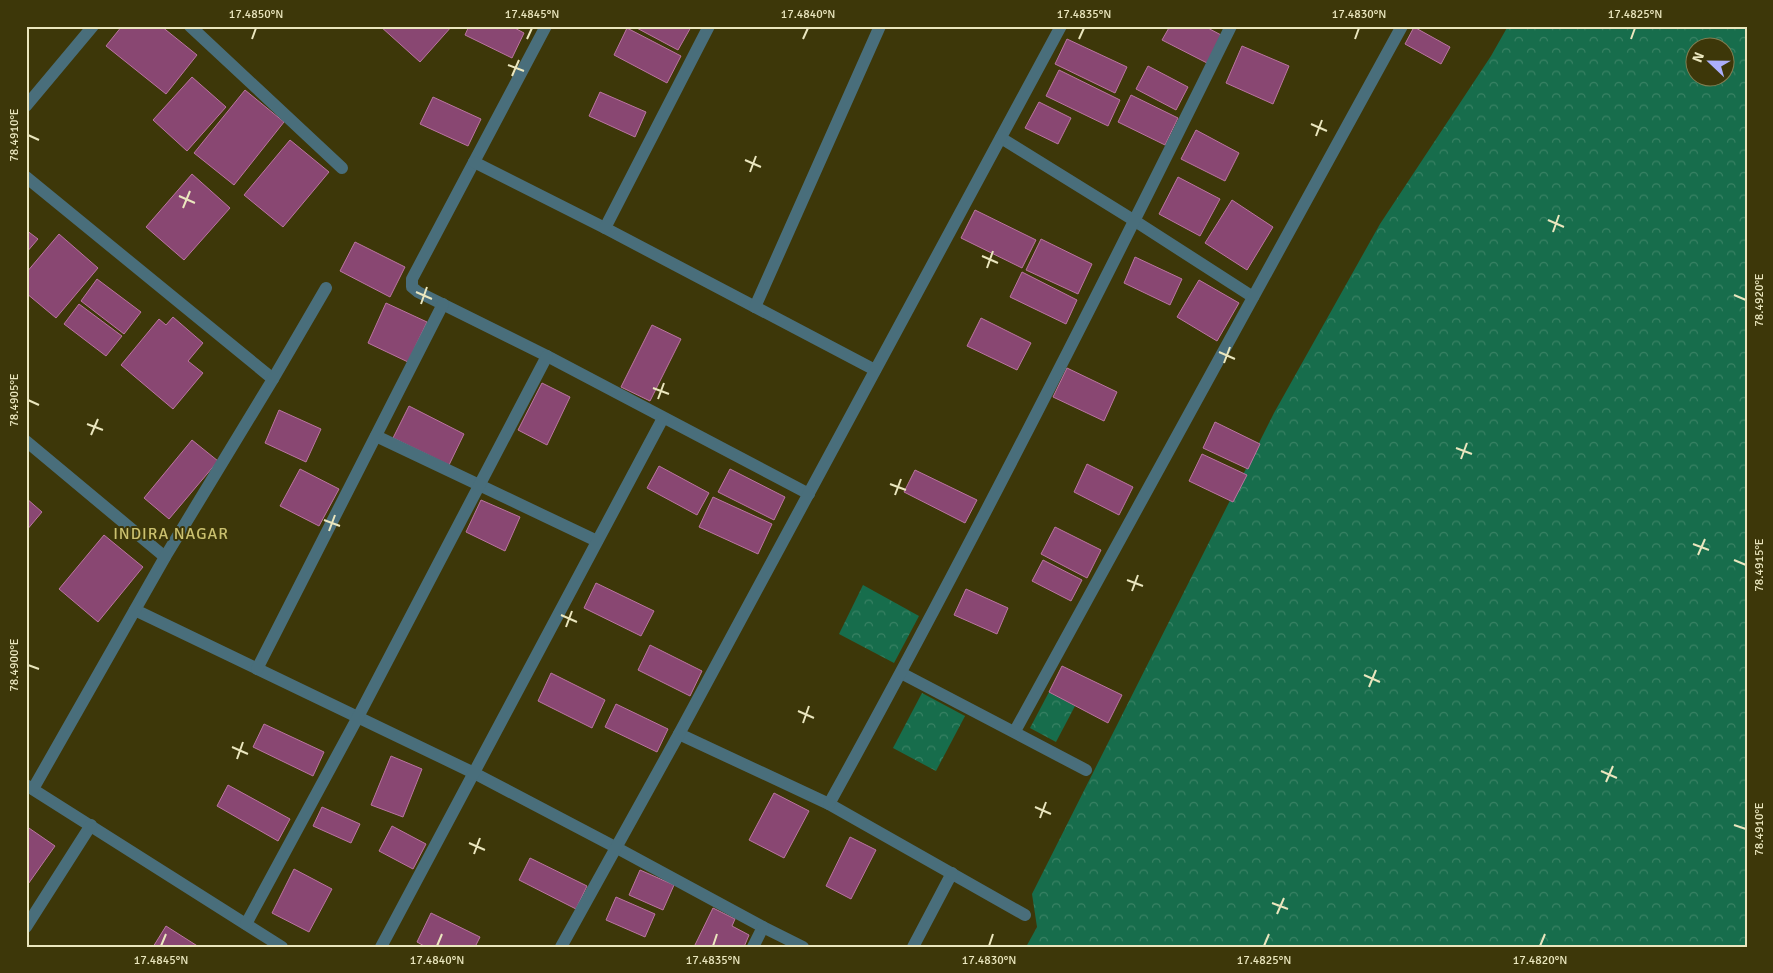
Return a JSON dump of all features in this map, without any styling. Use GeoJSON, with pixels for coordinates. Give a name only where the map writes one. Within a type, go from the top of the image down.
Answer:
{"type":"FeatureCollection","features":[{"type":"Feature","properties":{"kind":"street"},"geometry":{"type":"LineString","coordinates":[[26,106],[93,26]]}},
{"type":"Feature","properties":{"kind":"street"},"geometry":{"type":"LineString","coordinates":[[190,26],[342,168]]}},
{"type":"Feature","properties":{"kind":"street"},"geometry":{"type":"LineString","coordinates":[[546,26],[412,279],[412,287],[418,292],[547,356],[809,494]]}},
{"type":"Feature","properties":{"kind":"street"},"geometry":{"type":"LineString","coordinates":[[604,228],[709,26]]}},
{"type":"Feature","properties":{"kind":"street"},"geometry":{"type":"LineString","coordinates":[[755,307],[880,26]]}},
{"type":"Feature","properties":{"kind":"street"},"geometry":{"type":"LineString","coordinates":[[561,947],[679,734],[1061,26]]}},
{"type":"Feature","properties":{"kind":"street"},"geometry":{"type":"LineString","coordinates":[[829,804],[901,673],[1135,220],[1231,26]]}},
{"type":"Feature","properties":{"kind":"street"},"geometry":{"type":"LineString","coordinates":[[1015,731],[1402,26]]}},
{"type":"Feature","properties":{"kind":"street"},"geometry":{"type":"LineString","coordinates":[[1001,138],[1135,220],[1253,297]]}},
{"type":"Feature","properties":{"kind":"street"},"geometry":{"type":"LineString","coordinates":[[474,162],[875,370]]}},
{"type":"Feature","properties":{"kind":"street"},"geometry":{"type":"LineString","coordinates":[[26,177],[273,380]]}},
{"type":"Feature","properties":{"kind":"street"},"geometry":{"type":"LineString","coordinates":[[276,945],[30,787],[326,288]]}},
{"type":"Feature","properties":{"kind":"street"},"geometry":{"type":"LineString","coordinates":[[257,669],[443,304]]}},
{"type":"Feature","properties":{"kind":"street"},"geometry":{"type":"LineString","coordinates":[[246,924],[358,717],[547,356]]}},
{"type":"Feature","properties":{"kind":"street"},"geometry":{"type":"LineString","coordinates":[[381,947],[664,418]]}},
{"type":"Feature","properties":{"kind":"street"},"geometry":{"type":"LineString","coordinates":[[376,436],[598,541]]}},
{"type":"Feature","properties":{"kind":"street"},"geometry":{"type":"LineString","coordinates":[[26,441],[165,557]]}},
{"type":"Feature","properties":{"kind":"street"},"geometry":{"type":"LineString","coordinates":[[136,610],[474,773],[763,928],[803,947]]}},
{"type":"Feature","properties":{"kind":"street"},"geometry":{"type":"LineString","coordinates":[[901,673],[1015,731],[1086,770]]}},
{"type":"Feature","properties":{"kind":"street"},"geometry":{"type":"LineString","coordinates":[[679,734],[829,804],[1025,915]]}},
{"type":"Feature","properties":{"kind":"street"},"geometry":{"type":"LineString","coordinates":[[26,927],[91,825]]}},
{"type":"Feature","properties":{"kind":"street"},"geometry":{"type":"LineString","coordinates":[[914,947],[952,873]]}},
{"type":"Feature","properties":{"kind":"street"},"geometry":{"type":"LineString","coordinates":[[753,947],[763,928]]}},
{"type":"Feature","properties":{"kind":"green space"},"geometry":{"type":"Polygon","coordinates":[[[1508,26],[1747,26],[1747,947],[1026,947],[1037,927],[1032,894],[1274,413],[1380,224],[1491,56],[1508,26]]]}},
{"type":"Feature","properties":{"kind":"green space"},"geometry":{"type":"Polygon","coordinates":[[[863,585],[919,616],[894,663],[839,634],[863,585]]]}},
{"type":"Feature","properties":{"kind":"green space"},"geometry":{"type":"Polygon","coordinates":[[[1049,692],[1075,706],[1056,742],[1030,728],[1049,692]]]}},
{"type":"Feature","properties":{"kind":"green space"},"geometry":{"type":"Polygon","coordinates":[[[922,693],[965,716],[936,771],[893,748],[922,693]]]}},
{"type":"Feature","properties":{"kind":"building"},"geometry":{"type":"Polygon","coordinates":[[[122,26],[161,26],[197,55],[166,94],[106,46],[122,26]]]}},
{"type":"Feature","properties":{"kind":"building"},"geometry":{"type":"Polygon","coordinates":[[[380,26],[452,26],[420,62],[380,26]]]}},
{"type":"Feature","properties":{"kind":"building"},"geometry":{"type":"Polygon","coordinates":[[[469,26],[511,26],[524,33],[512,58],[465,35],[469,26]]]}},
{"type":"Feature","properties":{"kind":"building"},"geometry":{"type":"Polygon","coordinates":[[[633,26],[690,26],[691,27],[678,50],[633,26]]]}},
{"type":"Feature","properties":{"kind":"building"},"geometry":{"type":"Polygon","coordinates":[[[1170,26],[1204,26],[1223,36],[1209,64],[1162,40],[1170,26]]]}},
{"type":"Feature","properties":{"kind":"building"},"geometry":{"type":"Polygon","coordinates":[[[1414,27],[1450,47],[1441,64],[1405,44],[1414,27]]]}},
{"type":"Feature","properties":{"kind":"building"},"geometry":{"type":"Polygon","coordinates":[[[627,28],[681,56],[667,83],[614,55],[627,28]]]}},
{"type":"Feature","properties":{"kind":"building"},"geometry":{"type":"Polygon","coordinates":[[[1067,39],[1127,67],[1115,93],[1055,64],[1067,39]]]}},
{"type":"Feature","properties":{"kind":"building"},"geometry":{"type":"Polygon","coordinates":[[[1242,46],[1289,66],[1273,104],[1226,83],[1242,46]]]}},
{"type":"Feature","properties":{"kind":"building"},"geometry":{"type":"Polygon","coordinates":[[[1148,66],[1188,87],[1176,110],[1136,89],[1148,66]]]}},
{"type":"Feature","properties":{"kind":"building"},"geometry":{"type":"Polygon","coordinates":[[[1059,70],[1120,100],[1108,126],[1046,96],[1059,70]]]}},
{"type":"Feature","properties":{"kind":"building"},"geometry":{"type":"Polygon","coordinates":[[[192,77],[226,107],[187,151],[153,120],[192,77]]]}},
{"type":"Feature","properties":{"kind":"building"},"geometry":{"type":"Polygon","coordinates":[[[245,90],[284,122],[234,185],[194,153],[245,90]]]}},
{"type":"Feature","properties":{"kind":"building"},"geometry":{"type":"Polygon","coordinates":[[[600,92],[646,112],[635,137],[589,116],[600,92]]]}},
{"type":"Feature","properties":{"kind":"building"},"geometry":{"type":"Polygon","coordinates":[[[1131,95],[1178,118],[1165,145],[1118,122],[1131,95]]]}},
{"type":"Feature","properties":{"kind":"building"},"geometry":{"type":"Polygon","coordinates":[[[433,97],[481,119],[468,146],[420,124],[433,97]]]}},
{"type":"Feature","properties":{"kind":"building"},"geometry":{"type":"Polygon","coordinates":[[[1039,102],[1071,118],[1058,144],[1025,128],[1039,102]]]}},
{"type":"Feature","properties":{"kind":"building"},"geometry":{"type":"Polygon","coordinates":[[[1196,130],[1239,153],[1225,181],[1181,159],[1196,130]]]}},
{"type":"Feature","properties":{"kind":"building"},"geometry":{"type":"Polygon","coordinates":[[[290,140],[329,172],[283,227],[244,195],[290,140]]]}},
{"type":"Feature","properties":{"kind":"building"},"geometry":{"type":"Polygon","coordinates":[[[192,174],[230,208],[184,260],[146,227],[192,174]]]}},
{"type":"Feature","properties":{"kind":"building"},"geometry":{"type":"Polygon","coordinates":[[[1178,177],[1220,199],[1200,236],[1159,214],[1178,177]]]}},
{"type":"Feature","properties":{"kind":"building"},"geometry":{"type":"Polygon","coordinates":[[[1232,200],[1273,227],[1247,270],[1205,243],[1232,200]]]}},
{"type":"Feature","properties":{"kind":"building"},"geometry":{"type":"Polygon","coordinates":[[[975,210],[1036,240],[1022,268],[961,238],[975,210]]]}},
{"type":"Feature","properties":{"kind":"building"},"geometry":{"type":"Polygon","coordinates":[[[26,230],[38,239],[26,253],[26,230]]]}},
{"type":"Feature","properties":{"kind":"building"},"geometry":{"type":"Polygon","coordinates":[[[59,234],[98,268],[56,318],[26,293],[26,273],[59,234]]]}},
{"type":"Feature","properties":{"kind":"building"},"geometry":{"type":"Polygon","coordinates":[[[1041,239],[1092,264],[1078,294],[1026,270],[1041,239]]]}},
{"type":"Feature","properties":{"kind":"building"},"geometry":{"type":"Polygon","coordinates":[[[355,242],[405,267],[390,297],[340,271],[355,242]]]}},
{"type":"Feature","properties":{"kind":"building"},"geometry":{"type":"Polygon","coordinates":[[[1135,257],[1182,279],[1170,305],[1124,283],[1135,257]]]}},
{"type":"Feature","properties":{"kind":"building"},"geometry":{"type":"Polygon","coordinates":[[[1022,272],[1077,300],[1066,324],[1010,297],[1022,272]]]}},
{"type":"Feature","properties":{"kind":"building"},"geometry":{"type":"Polygon","coordinates":[[[97,279],[141,312],[124,334],[81,301],[97,279]]]}},
{"type":"Feature","properties":{"kind":"building"},"geometry":{"type":"Polygon","coordinates":[[[1199,280],[1239,303],[1217,341],[1177,317],[1199,280]]]}},
{"type":"Feature","properties":{"kind":"building"},"geometry":{"type":"Polygon","coordinates":[[[386,303],[427,322],[408,362],[368,343],[386,303]]]}},
{"type":"Feature","properties":{"kind":"building"},"geometry":{"type":"Polygon","coordinates":[[[79,304],[122,336],[106,356],[64,324],[79,304]]]}},
{"type":"Feature","properties":{"kind":"building"},"geometry":{"type":"Polygon","coordinates":[[[173,317],[203,343],[188,361],[203,373],[173,409],[121,365],[159,319],[166,325],[173,317]]]}},
{"type":"Feature","properties":{"kind":"building"},"geometry":{"type":"Polygon","coordinates":[[[981,318],[1031,343],[1017,370],[967,346],[981,318]]]}},
{"type":"Feature","properties":{"kind":"building"},"geometry":{"type":"Polygon","coordinates":[[[652,325],[681,339],[650,401],[621,387],[652,325]]]}},
{"type":"Feature","properties":{"kind":"building"},"geometry":{"type":"Polygon","coordinates":[[[1067,368],[1117,392],[1104,421],[1053,397],[1067,368]]]}},
{"type":"Feature","properties":{"kind":"building"},"geometry":{"type":"Polygon","coordinates":[[[542,383],[570,397],[547,445],[518,430],[542,383]]]}},
{"type":"Feature","properties":{"kind":"building"},"geometry":{"type":"Polygon","coordinates":[[[409,406],[464,434],[449,465],[393,438],[409,406]]]}},
{"type":"Feature","properties":{"kind":"building"},"geometry":{"type":"Polygon","coordinates":[[[279,410],[321,429],[306,462],[265,443],[279,410]]]}},
{"type":"Feature","properties":{"kind":"building"},"geometry":{"type":"Polygon","coordinates":[[[1215,422],[1260,444],[1248,469],[1203,448],[1215,422]]]}},
{"type":"Feature","properties":{"kind":"building"},"geometry":{"type":"Polygon","coordinates":[[[192,440],[218,461],[169,519],[144,498],[192,440]]]}},
{"type":"Feature","properties":{"kind":"building"},"geometry":{"type":"Polygon","coordinates":[[[1202,454],[1247,475],[1233,502],[1189,481],[1202,454]]]}},
{"type":"Feature","properties":{"kind":"building"},"geometry":{"type":"Polygon","coordinates":[[[1087,464],[1133,487],[1119,515],[1074,492],[1087,464]]]}},
{"type":"Feature","properties":{"kind":"building"},"geometry":{"type":"Polygon","coordinates":[[[659,466],[709,493],[697,515],[647,488],[659,466]]]}},
{"type":"Feature","properties":{"kind":"building"},"geometry":{"type":"Polygon","coordinates":[[[300,469],[339,489],[319,526],[280,506],[300,469]]]}},
{"type":"Feature","properties":{"kind":"building"},"geometry":{"type":"Polygon","coordinates":[[[730,469],[785,497],[774,520],[718,492],[730,469]]]}},
{"type":"Feature","properties":{"kind":"building"},"geometry":{"type":"Polygon","coordinates":[[[915,470],[977,500],[965,523],[904,492],[915,470]]]}},
{"type":"Feature","properties":{"kind":"building"},"geometry":{"type":"Polygon","coordinates":[[[713,497],[772,524],[758,554],[699,527],[713,497]]]}},
{"type":"Feature","properties":{"kind":"building"},"geometry":{"type":"Polygon","coordinates":[[[26,498],[42,512],[26,531],[26,498]]]}},
{"type":"Feature","properties":{"kind":"building"},"geometry":{"type":"Polygon","coordinates":[[[481,500],[520,517],[505,551],[466,532],[481,500]]]}},
{"type":"Feature","properties":{"kind":"building"},"geometry":{"type":"Polygon","coordinates":[[[1055,527],[1101,550],[1087,578],[1041,554],[1055,527]]]}},
{"type":"Feature","properties":{"kind":"building"},"geometry":{"type":"Polygon","coordinates":[[[104,535],[143,567],[98,622],[59,589],[104,535]]]}},
{"type":"Feature","properties":{"kind":"building"},"geometry":{"type":"Polygon","coordinates":[[[1043,560],[1082,580],[1071,601],[1032,581],[1043,560]]]}},
{"type":"Feature","properties":{"kind":"building"},"geometry":{"type":"Polygon","coordinates":[[[596,583],[654,611],[641,636],[584,608],[596,583]]]}},
{"type":"Feature","properties":{"kind":"building"},"geometry":{"type":"Polygon","coordinates":[[[966,589],[1008,608],[997,634],[954,615],[966,589]]]}},
{"type":"Feature","properties":{"kind":"building"},"geometry":{"type":"Polygon","coordinates":[[[650,645],[702,671],[690,696],[638,670],[650,645]]]}},
{"type":"Feature","properties":{"kind":"building"},"geometry":{"type":"Polygon","coordinates":[[[1062,666],[1122,695],[1108,723],[1049,692],[1062,666]]]}},
{"type":"Feature","properties":{"kind":"building"},"geometry":{"type":"Polygon","coordinates":[[[551,673],[605,700],[592,728],[538,701],[551,673]]]}},
{"type":"Feature","properties":{"kind":"building"},"geometry":{"type":"Polygon","coordinates":[[[616,704],[668,729],[657,752],[605,727],[616,704]]]}},
{"type":"Feature","properties":{"kind":"building"},"geometry":{"type":"Polygon","coordinates":[[[264,724],[324,752],[313,776],[253,747],[264,724]]]}},
{"type":"Feature","properties":{"kind":"building"},"geometry":{"type":"Polygon","coordinates":[[[391,756],[422,769],[403,817],[371,805],[391,756]]]}},
{"type":"Feature","properties":{"kind":"building"},"geometry":{"type":"Polygon","coordinates":[[[228,785],[290,819],[278,841],[217,806],[228,785]]]}},
{"type":"Feature","properties":{"kind":"building"},"geometry":{"type":"Polygon","coordinates":[[[774,793],[809,811],[784,858],[749,840],[774,793]]]}},
{"type":"Feature","properties":{"kind":"building"},"geometry":{"type":"Polygon","coordinates":[[[322,807],[360,824],[351,843],[313,826],[322,807]]]}},
{"type":"Feature","properties":{"kind":"building"},"geometry":{"type":"Polygon","coordinates":[[[26,826],[55,846],[26,887],[26,826]]]}},
{"type":"Feature","properties":{"kind":"building"},"geometry":{"type":"Polygon","coordinates":[[[392,826],[426,844],[413,869],[379,851],[392,826]]]}},
{"type":"Feature","properties":{"kind":"building"},"geometry":{"type":"Polygon","coordinates":[[[850,837],[876,850],[851,899],[826,886],[850,837]]]}},
{"type":"Feature","properties":{"kind":"building"},"geometry":{"type":"Polygon","coordinates":[[[530,858],[587,886],[576,909],[519,880],[530,858]]]}},
{"type":"Feature","properties":{"kind":"building"},"geometry":{"type":"Polygon","coordinates":[[[294,869],[332,889],[309,932],[272,913],[294,869]]]}},
{"type":"Feature","properties":{"kind":"building"},"geometry":{"type":"Polygon","coordinates":[[[640,870],[674,885],[663,910],[629,895],[640,870]]]}},
{"type":"Feature","properties":{"kind":"building"},"geometry":{"type":"Polygon","coordinates":[[[616,897],[655,914],[645,937],[606,920],[616,897]]]}},
{"type":"Feature","properties":{"kind":"building"},"geometry":{"type":"Polygon","coordinates":[[[713,908],[735,919],[732,926],[749,935],[744,947],[694,947],[713,908]]]}},
{"type":"Feature","properties":{"kind":"building"},"geometry":{"type":"Polygon","coordinates":[[[431,913],[480,937],[475,947],[426,947],[417,942],[431,913]]]}},
{"type":"Feature","properties":{"kind":"building"},"geometry":{"type":"Polygon","coordinates":[[[166,926],[199,947],[153,947],[166,926]]]}},
{"type":"Feature","properties":{"kind":"district","name":"INDIRA NAGAR"},"geometry":{"type":"Point","coordinates":[171,534]}}]}
